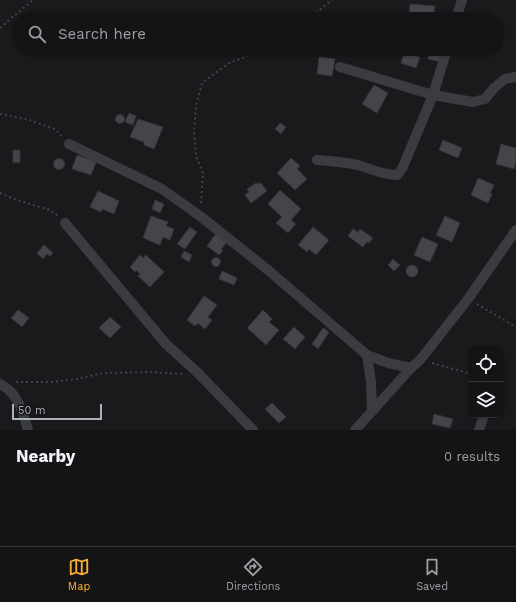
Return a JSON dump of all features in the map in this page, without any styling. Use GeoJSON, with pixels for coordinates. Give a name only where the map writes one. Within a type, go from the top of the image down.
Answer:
{"type":"FeatureCollection","features":[{"type":"Feature","properties":{"kind":"street"},"geometry":{"type":"LineString","coordinates":[[458,12],[462,0]]}},
{"type":"Feature","properties":{"kind":"street"},"geometry":{"type":"LineString","coordinates":[[318,160],[340,161],[388,175],[397,175],[402,169],[433,95],[445,56]]}},
{"type":"Feature","properties":{"kind":"street"},"geometry":{"type":"LineString","coordinates":[[340,68],[433,95],[473,102],[485,99],[494,88],[505,79],[516,77]]}},
{"type":"Feature","properties":{"kind":"street"},"geometry":{"type":"LineString","coordinates":[[69,144],[162,189],[200,216],[268,270],[367,356],[388,363],[411,368]]}},
{"type":"Feature","properties":{"kind":"street"},"geometry":{"type":"LineString","coordinates":[[65,223],[166,344],[198,373],[253,430]]}},
{"type":"Feature","properties":{"kind":"street"},"geometry":{"type":"LineString","coordinates":[[355,430],[420,360],[468,299],[516,230]]}},
{"type":"Feature","properties":{"kind":"street"},"geometry":{"type":"LineString","coordinates":[[367,356],[371,382],[372,411]]}},
{"type":"Feature","properties":{"kind":"street"},"geometry":{"type":"LineString","coordinates":[[0,384],[8,388],[15,396],[21,406],[28,430]]}},
{"type":"Feature","properties":{"kind":"street"},"geometry":{"type":"LineString","coordinates":[[479,430],[483,418]]}},
{"type":"Feature","properties":{"kind":"path"},"geometry":{"type":"LineString","coordinates":[[19,12],[33,0]]}},
{"type":"Feature","properties":{"kind":"path"},"geometry":{"type":"LineString","coordinates":[[317,12],[332,0]]}},
{"type":"Feature","properties":{"kind":"path"},"geometry":{"type":"LineString","coordinates":[[0,28],[12,18]]}},
{"type":"Feature","properties":{"kind":"path"},"geometry":{"type":"LineString","coordinates":[[200,216],[203,173],[196,156],[194,132],[196,106],[202,83],[228,63],[247,56]]}},
{"type":"Feature","properties":{"kind":"path"},"geometry":{"type":"LineString","coordinates":[[0,114],[26,119],[55,129],[69,144]]}},
{"type":"Feature","properties":{"kind":"path"},"geometry":{"type":"LineString","coordinates":[[0,193],[50,210],[65,223]]}},
{"type":"Feature","properties":{"kind":"path"},"geometry":{"type":"LineString","coordinates":[[468,299],[516,327]]}},
{"type":"Feature","properties":{"kind":"path"},"geometry":{"type":"LineString","coordinates":[[420,360],[468,373]]}},
{"type":"Feature","properties":{"kind":"path"},"geometry":{"type":"LineString","coordinates":[[11,381],[21,383],[52,382],[78,379],[104,373],[198,373]]}},
{"type":"Feature","properties":{"kind":"building"},"geometry":{"type":"Polygon","coordinates":[[[410,4],[435,6],[435,12],[409,12],[410,4]]]}},
{"type":"Feature","properties":{"kind":"building"},"geometry":{"type":"Polygon","coordinates":[[[403,56],[420,57],[416,68],[401,63],[403,56]]]}},
{"type":"Feature","properties":{"kind":"building"},"geometry":{"type":"Polygon","coordinates":[[[428,56],[443,56],[442,62],[428,59],[428,56]]]}},
{"type":"Feature","properties":{"kind":"building"},"geometry":{"type":"Polygon","coordinates":[[[319,57],[335,59],[332,76],[317,74],[319,57]]]}},
{"type":"Feature","properties":{"kind":"building"},"geometry":{"type":"Polygon","coordinates":[[[374,85],[388,93],[377,113],[362,104],[374,85]]]}},
{"type":"Feature","properties":{"kind":"building"},"geometry":{"type":"Polygon","coordinates":[[[129,113],[136,116],[133,125],[125,122],[129,113]]]}},
{"type":"Feature","properties":{"kind":"building"},"geometry":{"type":"Polygon","coordinates":[[[118,115],[122,115],[124,119],[122,123],[118,123],[116,121],[116,117],[118,115]]]}},
{"type":"Feature","properties":{"kind":"building"},"geometry":{"type":"Polygon","coordinates":[[[138,119],[163,127],[154,149],[144,145],[144,142],[130,137],[138,119]]]}},
{"type":"Feature","properties":{"kind":"building"},"geometry":{"type":"Polygon","coordinates":[[[280,123],[286,127],[281,134],[275,129],[280,123]]]}},
{"type":"Feature","properties":{"kind":"building"},"geometry":{"type":"Polygon","coordinates":[[[443,140],[462,148],[458,158],[439,150],[443,140]]]}},
{"type":"Feature","properties":{"kind":"building"},"geometry":{"type":"Polygon","coordinates":[[[501,144],[516,148],[516,162],[514,169],[496,164],[501,144]]]}},
{"type":"Feature","properties":{"kind":"building"},"geometry":{"type":"Polygon","coordinates":[[[13,150],[20,150],[20,162],[13,163],[13,150]]]}},
{"type":"Feature","properties":{"kind":"building"},"geometry":{"type":"Polygon","coordinates":[[[77,155],[96,162],[91,175],[72,169],[77,155]]]}},
{"type":"Feature","properties":{"kind":"building"},"geometry":{"type":"Polygon","coordinates":[[[291,158],[300,166],[297,169],[307,179],[295,190],[277,173],[291,158]]]}},
{"type":"Feature","properties":{"kind":"building"},"geometry":{"type":"Polygon","coordinates":[[[57,159],[61,159],[63,160],[63,168],[57,169],[54,166],[54,162],[57,159]]]}},
{"type":"Feature","properties":{"kind":"building"},"geometry":{"type":"Polygon","coordinates":[[[478,178],[494,185],[490,193],[492,194],[488,203],[471,195],[478,178]]]}},
{"type":"Feature","properties":{"kind":"building"},"geometry":{"type":"Polygon","coordinates":[[[256,183],[261,183],[267,191],[251,203],[245,195],[249,192],[247,189],[256,183]]]}},
{"type":"Feature","properties":{"kind":"building"},"geometry":{"type":"Polygon","coordinates":[[[280,190],[301,209],[291,220],[296,224],[288,233],[276,223],[282,217],[268,204],[280,190]]]}},
{"type":"Feature","properties":{"kind":"building"},"geometry":{"type":"Polygon","coordinates":[[[98,191],[119,201],[114,214],[102,209],[101,212],[90,207],[98,191]]]}},
{"type":"Feature","properties":{"kind":"building"},"geometry":{"type":"Polygon","coordinates":[[[155,200],[164,204],[160,213],[152,209],[155,200]]]}},
{"type":"Feature","properties":{"kind":"building"},"geometry":{"type":"Polygon","coordinates":[[[151,216],[168,222],[166,226],[174,229],[170,240],[163,237],[160,245],[143,238],[151,216]]]}},
{"type":"Feature","properties":{"kind":"building"},"geometry":{"type":"Polygon","coordinates":[[[445,216],[460,223],[452,242],[436,235],[445,216]]]}},
{"type":"Feature","properties":{"kind":"building"},"geometry":{"type":"Polygon","coordinates":[[[190,227],[197,232],[185,249],[177,244],[190,227]]]}},
{"type":"Feature","properties":{"kind":"building"},"geometry":{"type":"Polygon","coordinates":[[[313,227],[329,240],[316,255],[309,249],[307,252],[298,245],[313,227]]]}},
{"type":"Feature","properties":{"kind":"building"},"geometry":{"type":"Polygon","coordinates":[[[353,229],[358,232],[360,229],[373,238],[363,247],[348,236],[353,229]]]}},
{"type":"Feature","properties":{"kind":"building"},"geometry":{"type":"Polygon","coordinates":[[[217,232],[228,241],[221,249],[223,251],[219,255],[207,246],[217,232]]]}},
{"type":"Feature","properties":{"kind":"building"},"geometry":{"type":"Polygon","coordinates":[[[422,237],[438,244],[430,262],[414,255],[422,237]]]}},
{"type":"Feature","properties":{"kind":"building"},"geometry":{"type":"Polygon","coordinates":[[[44,245],[53,253],[50,256],[47,254],[43,259],[37,253],[44,245]]]}},
{"type":"Feature","properties":{"kind":"building"},"geometry":{"type":"Polygon","coordinates":[[[184,251],[192,255],[189,262],[181,257],[184,251]]]}},
{"type":"Feature","properties":{"kind":"building"},"geometry":{"type":"Polygon","coordinates":[[[140,255],[143,258],[146,255],[164,272],[150,287],[138,276],[140,274],[136,270],[135,272],[130,267],[140,255]]]}},
{"type":"Feature","properties":{"kind":"building"},"geometry":{"type":"Polygon","coordinates":[[[216,257],[221,262],[216,267],[211,262],[216,257]]]}},
{"type":"Feature","properties":{"kind":"building"},"geometry":{"type":"Polygon","coordinates":[[[393,259],[400,265],[394,271],[388,265],[393,259]]]}},
{"type":"Feature","properties":{"kind":"building"},"geometry":{"type":"Polygon","coordinates":[[[410,265],[414,265],[418,271],[414,277],[410,277],[406,273],[406,269],[410,265]]]}},
{"type":"Feature","properties":{"kind":"building"},"geometry":{"type":"Polygon","coordinates":[[[222,271],[237,278],[234,285],[219,279],[222,271]]]}},
{"type":"Feature","properties":{"kind":"building"},"geometry":{"type":"Polygon","coordinates":[[[204,296],[217,305],[208,317],[212,320],[205,329],[198,323],[195,326],[187,320],[204,296]]]}},
{"type":"Feature","properties":{"kind":"building"},"geometry":{"type":"Polygon","coordinates":[[[18,310],[29,318],[22,327],[11,318],[18,310]]]}},
{"type":"Feature","properties":{"kind":"building"},"geometry":{"type":"Polygon","coordinates":[[[263,310],[272,319],[269,322],[279,330],[266,345],[247,328],[263,310]]]}},
{"type":"Feature","properties":{"kind":"building"},"geometry":{"type":"Polygon","coordinates":[[[110,317],[121,327],[110,338],[99,328],[110,317]]]}},
{"type":"Feature","properties":{"kind":"building"},"geometry":{"type":"Polygon","coordinates":[[[294,327],[305,337],[295,349],[283,339],[294,327]]]}},
{"type":"Feature","properties":{"kind":"building"},"geometry":{"type":"Polygon","coordinates":[[[323,328],[329,332],[318,349],[312,344],[323,328]]]}},
{"type":"Feature","properties":{"kind":"building"},"geometry":{"type":"Polygon","coordinates":[[[272,403],[286,417],[279,423],[265,409],[272,403]]]}},
{"type":"Feature","properties":{"kind":"building"},"geometry":{"type":"Polygon","coordinates":[[[434,414],[453,419],[450,428],[432,424],[434,414]]]}}]}
